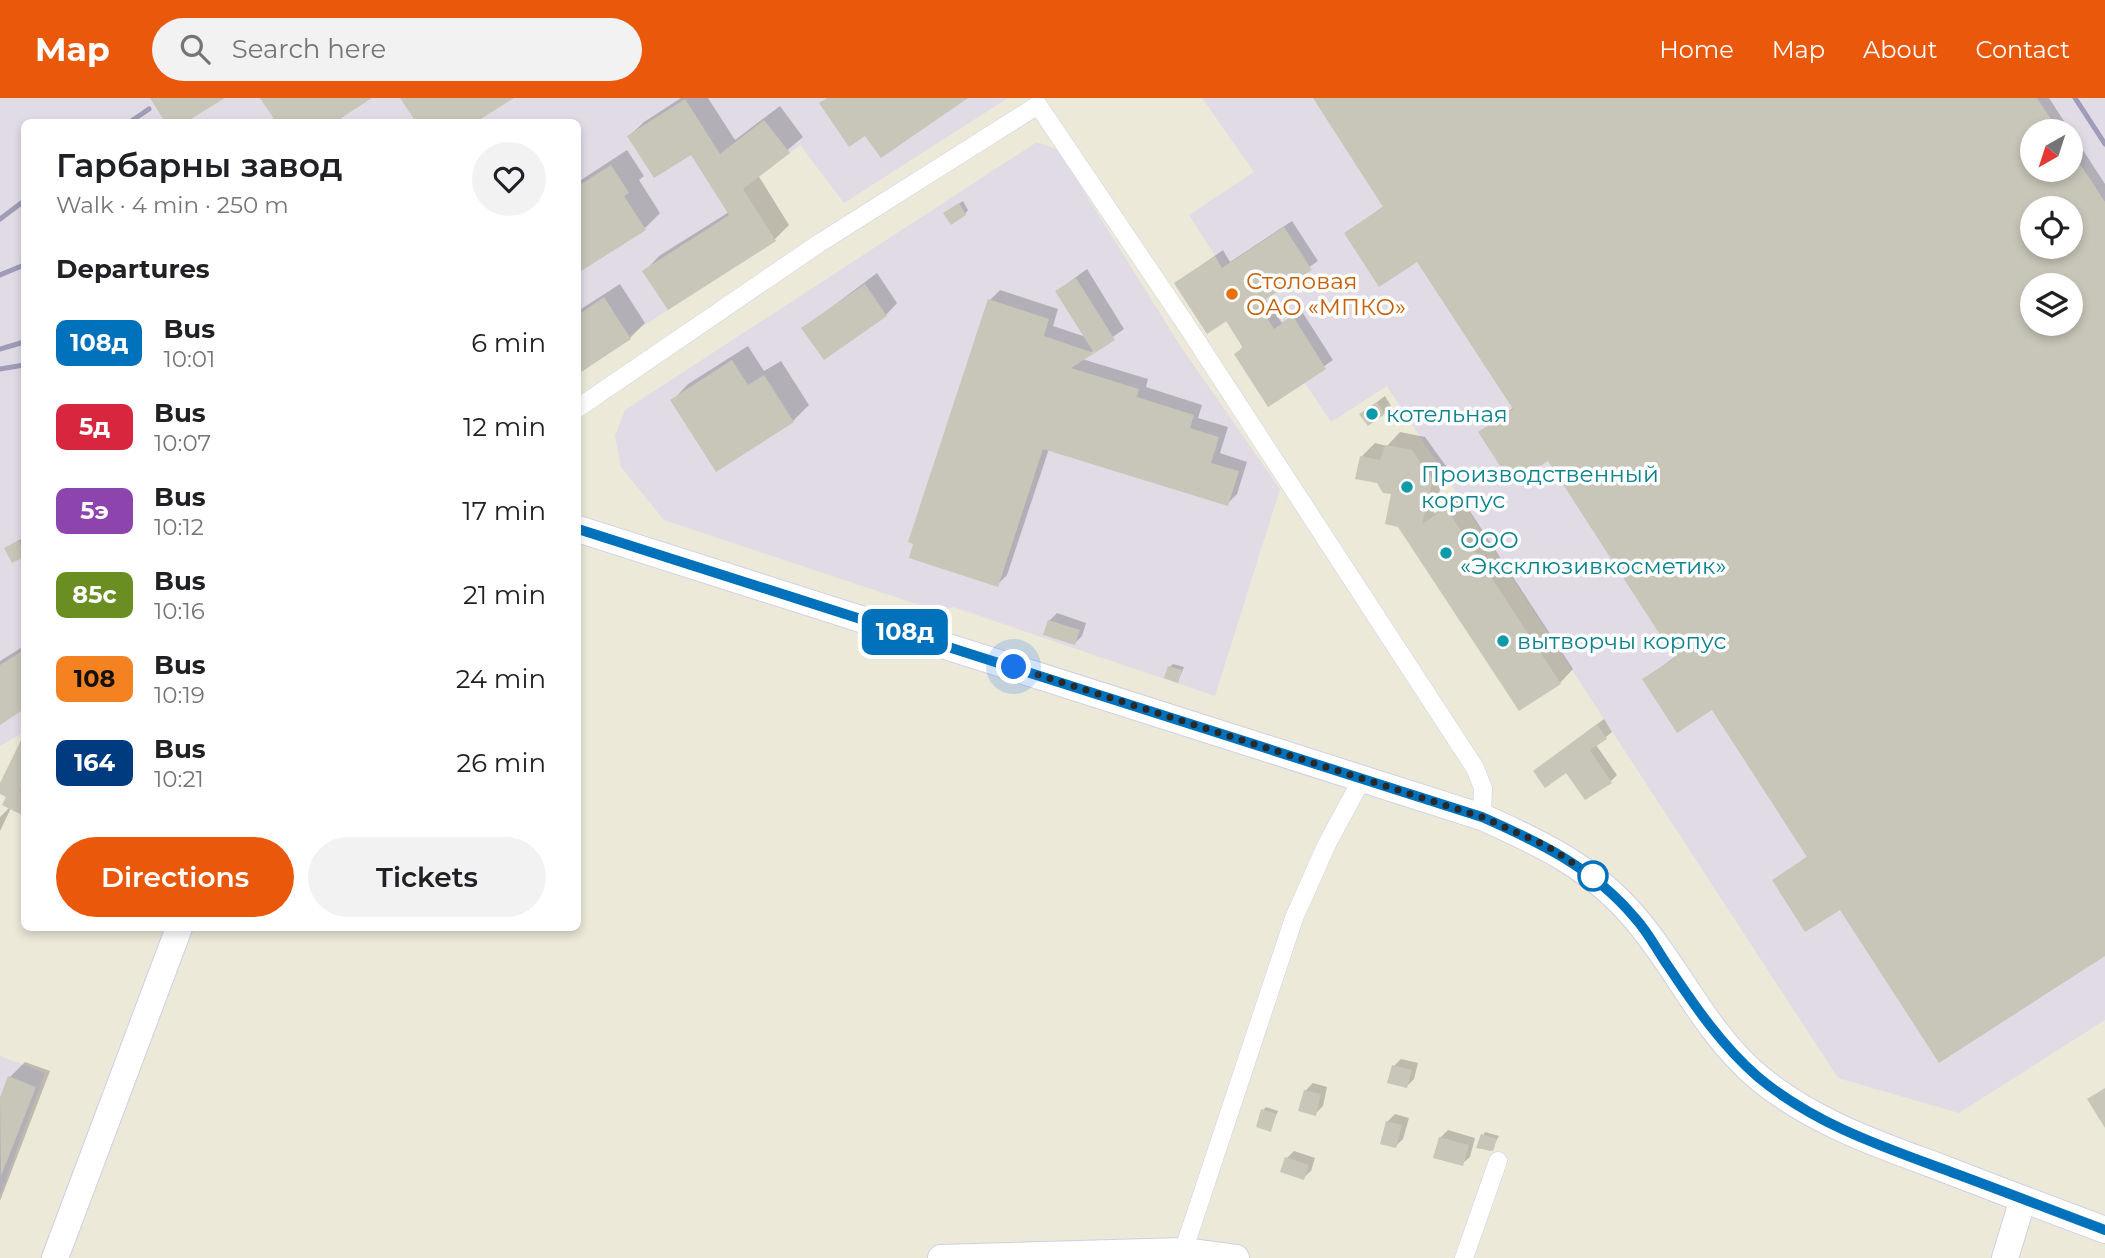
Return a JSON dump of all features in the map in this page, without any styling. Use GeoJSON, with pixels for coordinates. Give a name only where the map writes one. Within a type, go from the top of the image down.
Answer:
{"type":"FeatureCollection","features":[{"type":"Feature","properties":{"kind":"street"},"geometry":{"type":"LineString","coordinates":[[581,406],[818,244],[1038,106],[1187,326],[1475,768],[1483,788],[1482,817]]}},
{"type":"Feature","properties":{"kind":"street"},"geometry":{"type":"LineString","coordinates":[[581,530],[1482,817],[1547,846],[1597,879],[1637,919],[1686,994],[1725,1043],[1757,1076],[1809,1113],[1863,1139],[2105,1230]]}},
{"type":"Feature","properties":{"kind":"street"},"geometry":{"type":"LineString","coordinates":[[1182,1254],[1294,918],[1327,844],[1362,779]]}},
{"type":"Feature","properties":{"kind":"street"},"geometry":{"type":"LineString","coordinates":[[55,1258],[178,931]]}},
{"type":"Feature","properties":{"kind":"street"},"geometry":{"type":"LineString","coordinates":[[1464,1258],[1498,1161]]}},
{"type":"Feature","properties":{"kind":"street"},"geometry":{"type":"LineString","coordinates":[[2005,1258],[2023,1199]]}},
{"type":"Feature","properties":{"kind":"street"},"geometry":{"type":"LineString","coordinates":[[941,1258],[1038,1253],[1182,1254],[1236,1258]]}},
{"type":"Feature","properties":{"kind":"shaded area"},"geometry":{"type":"Polygon","coordinates":[[[0,98],[1008,98],[844,203],[800,145],[743,189],[776,241],[629,335],[631,339],[581,372],[581,119],[21,119],[21,734],[0,746],[0,98]]]}},
{"type":"Feature","properties":{"kind":"shaded area"},"geometry":{"type":"Polygon","coordinates":[[[1202,98],[2105,98],[2105,1020],[1959,1113],[1838,1078],[1387,386],[1331,422],[1305,383],[1268,407],[1234,354],[1243,347],[1227,322],[1207,334],[1174,283],[1215,256],[1189,215],[1254,172],[1202,98]]]}},
{"type":"Feature","properties":{"kind":"shaded area"},"geometry":{"type":"Polygon","coordinates":[[[1037,142],[1058,150],[1181,347],[1280,489],[1215,696],[953,607],[941,612],[664,520],[621,467],[615,436],[625,410],[1037,142]]]}},
{"type":"Feature","properties":{"kind":"shaded area"},"geometry":{"type":"Polygon","coordinates":[[[0,1056],[45,1073],[0,1195],[0,1056]]]}},
{"type":"Feature","properties":{"kind":"building"},"geometry":{"type":"Polygon","coordinates":[[[150,98],[225,98],[191,119],[163,119],[150,98]]]}},
{"type":"Feature","properties":{"kind":"building"},"geometry":{"type":"Polygon","coordinates":[[[260,98],[372,98],[340,119],[274,119],[260,98]]]}},
{"type":"Feature","properties":{"kind":"building"},"geometry":{"type":"Polygon","coordinates":[[[400,98],[514,98],[481,119],[414,119],[400,98]]]}},
{"type":"Feature","properties":{"kind":"building"},"geometry":{"type":"Polygon","coordinates":[[[827,98],[968,98],[881,158],[865,136],[849,147],[819,103],[827,98]]]}},
{"type":"Feature","properties":{"kind":"building"},"geometry":{"type":"Polygon","coordinates":[[[1313,98],[2037,98],[2051,119],[2020,119],[2020,182],[2083,182],[2083,169],[2105,202],[2105,956],[1939,1063],[1840,910],[1805,932],[1772,880],[1807,857],[1712,710],[1677,733],[1642,679],[1675,658],[1548,461],[1512,484],[1478,432],[1513,409],[1417,262],[1379,287],[1344,233],[1383,207],[1313,98]]]}},
{"type":"Feature","properties":{"kind":"building"},"geometry":{"type":"Polygon","coordinates":[[[685,99],[720,154],[764,120],[790,153],[743,189],[776,241],[668,310],[642,271],[729,215],[691,155],[654,178],[627,136],[685,99]]]}},
{"type":"Feature","properties":{"kind":"building"},"geometry":{"type":"Polygon","coordinates":[[[611,165],[629,193],[624,196],[646,230],[581,271],[581,184],[611,165]]]}},
{"type":"Feature","properties":{"kind":"building"},"geometry":{"type":"Polygon","coordinates":[[[959,203],[966,215],[951,225],[943,213],[959,203]]]}},
{"type":"Feature","properties":{"kind":"building"},"geometry":{"type":"Polygon","coordinates":[[[1284,227],[1312,270],[1258,304],[1274,329],[1293,316],[1326,369],[1268,407],[1234,354],[1243,348],[1226,321],[1207,334],[1174,283],[1215,256],[1222,268],[1284,227]]]}},
{"type":"Feature","properties":{"kind":"building"},"geometry":{"type":"Polygon","coordinates":[[[1076,278],[1115,340],[1071,368],[1139,389],[1137,397],[1194,415],[1190,428],[1219,437],[1211,463],[1239,471],[1228,506],[1043,449],[998,587],[909,558],[913,544],[908,542],[988,299],[1049,319],[1044,336],[1094,353],[1055,291],[1076,278]]]}},
{"type":"Feature","properties":{"kind":"building"},"geometry":{"type":"Polygon","coordinates":[[[865,284],[887,316],[824,360],[801,328],[865,284]]]}},
{"type":"Feature","properties":{"kind":"building"},"geometry":{"type":"Polygon","coordinates":[[[604,297],[631,339],[581,372],[581,313],[604,297]]]}},
{"type":"Feature","properties":{"kind":"building"},"geometry":{"type":"Polygon","coordinates":[[[732,360],[748,385],[764,375],[794,422],[716,472],[670,400],[732,360]]]}},
{"type":"Feature","properties":{"kind":"building","name":"котельная"},"geometry":{"type":"Polygon","coordinates":[[[1377,402],[1385,414],[1368,426],[1359,414],[1377,402]]]}},
{"type":"Feature","properties":{"kind":"building"},"geometry":{"type":"Polygon","coordinates":[[[1385,445],[1412,450],[1433,480],[1422,524],[1446,508],[1561,684],[1519,711],[1398,527],[1385,524],[1391,494],[1383,493],[1377,483],[1355,479],[1360,456],[1380,460],[1385,445]]]}},
{"type":"Feature","properties":{"kind":"building"},"geometry":{"type":"Polygon","coordinates":[[[19,540],[21,558],[12,563],[4,548],[19,540]]]}},
{"type":"Feature","properties":{"kind":"building"},"geometry":{"type":"Polygon","coordinates":[[[1048,620],[1080,630],[1075,645],[1043,635],[1048,620]]]}},
{"type":"Feature","properties":{"kind":"building"},"geometry":{"type":"Polygon","coordinates":[[[21,652],[21,711],[0,725],[0,665],[21,652]]]}},
{"type":"Feature","properties":{"kind":"building"},"geometry":{"type":"Polygon","coordinates":[[[1168,666],[1182,670],[1178,683],[1164,678],[1168,666]]]}},
{"type":"Feature","properties":{"kind":"building"},"geometry":{"type":"Polygon","coordinates":[[[1597,724],[1607,739],[1590,750],[1612,783],[1585,800],[1566,773],[1545,788],[1533,771],[1597,724]]]}},
{"type":"Feature","properties":{"kind":"building"},"geometry":{"type":"Polygon","coordinates":[[[21,740],[21,814],[2,805],[6,797],[0,794],[0,783],[21,740]]]}},
{"type":"Feature","properties":{"kind":"building"},"geometry":{"type":"Polygon","coordinates":[[[1392,1065],[1412,1070],[1407,1088],[1387,1083],[1392,1065]]]}},
{"type":"Feature","properties":{"kind":"building"},"geometry":{"type":"Polygon","coordinates":[[[8,1076],[36,1087],[1,1176],[0,1097],[8,1076]]]}},
{"type":"Feature","properties":{"kind":"building"},"geometry":{"type":"Polygon","coordinates":[[[2105,1088],[2105,1128],[2087,1099],[2105,1088]]]}},
{"type":"Feature","properties":{"kind":"building"},"geometry":{"type":"Polygon","coordinates":[[[1304,1090],[1321,1094],[1316,1116],[1298,1111],[1304,1090]]]}},
{"type":"Feature","properties":{"kind":"building"},"geometry":{"type":"Polygon","coordinates":[[[1261,1109],[1276,1114],[1271,1132],[1256,1127],[1261,1109]]]}},
{"type":"Feature","properties":{"kind":"building"},"geometry":{"type":"Polygon","coordinates":[[[1386,1121],[1402,1125],[1396,1148],[1380,1144],[1386,1121]]]}},
{"type":"Feature","properties":{"kind":"building"},"geometry":{"type":"Polygon","coordinates":[[[1481,1134],[1497,1139],[1493,1151],[1476,1148],[1481,1134]]]}},
{"type":"Feature","properties":{"kind":"building"},"geometry":{"type":"Polygon","coordinates":[[[1439,1137],[1469,1145],[1463,1166],[1433,1158],[1439,1137]]]}},
{"type":"Feature","properties":{"kind":"building"},"geometry":{"type":"Polygon","coordinates":[[[1285,1157],[1309,1165],[1304,1180],[1280,1172],[1285,1157]]]}},
{"type":"Feature","properties":{"kind":"railway"},"geometry":{"type":"LineString","coordinates":[[2075,98],[2105,144]]}},
{"type":"Feature","properties":{"kind":"railway"},"geometry":{"type":"LineString","coordinates":[[134,119],[149,109]]}},
{"type":"Feature","properties":{"kind":"railway"},"geometry":{"type":"LineString","coordinates":[[0,219],[21,203]]}},
{"type":"Feature","properties":{"kind":"railway"},"geometry":{"type":"LineString","coordinates":[[0,275],[21,266]]}},
{"type":"Feature","properties":{"kind":"railway"},"geometry":{"type":"LineString","coordinates":[[0,349],[21,343]]}},
{"type":"Feature","properties":{"kind":"railway"},"geometry":{"type":"LineString","coordinates":[[0,369],[21,366]]}},
{"type":"Feature","properties":{"kind":"bus line","name":"108д"},"geometry":{"type":"LineString","coordinates":[[581,530],[1482,817],[1547,846],[1573,861],[1618,898],[1637,919],[1686,994],[1725,1043],[1757,1076],[1809,1113],[1863,1139],[2105,1230]]}},
{"type":"Feature","properties":{"kind":"place","name":"Столовая ОАО «МПКО»"},"geometry":{"type":"Point","coordinates":[1232,294]}},
{"type":"Feature","properties":{"kind":"place","name":"котельная"},"geometry":{"type":"Point","coordinates":[1372,414]}},
{"type":"Feature","properties":{"kind":"place","name":"Производственный корпус"},"geometry":{"type":"Point","coordinates":[1407,487]}},
{"type":"Feature","properties":{"kind":"place","name":"ООО «Эксклюзивкосметик»"},"geometry":{"type":"Point","coordinates":[1446,553]}},
{"type":"Feature","properties":{"kind":"place","name":"вытворчы корпус"},"geometry":{"type":"Point","coordinates":[1503,641]}},
{"type":"Feature","properties":{"kind":"route"},"geometry":{"type":"LineString","coordinates":[[1014,667],[1482,817],[1547,846],[1593,876]]}}]}
